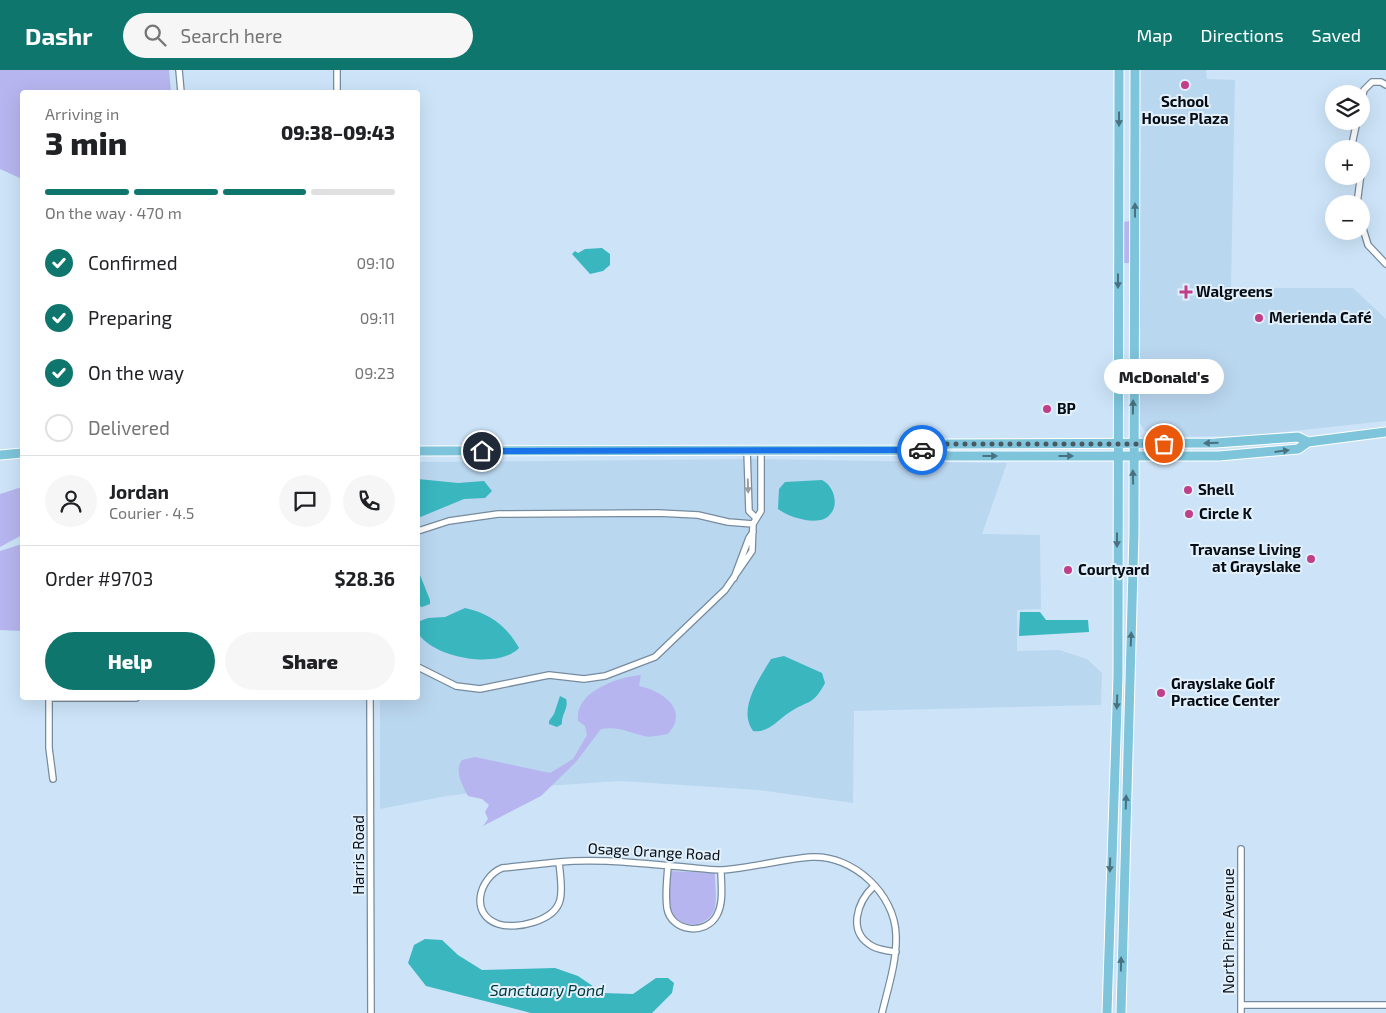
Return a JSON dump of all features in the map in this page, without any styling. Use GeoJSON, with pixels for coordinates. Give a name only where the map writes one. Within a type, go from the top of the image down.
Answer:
{"type":"FeatureCollection","features":[{"type":"Feature","properties":{"kind":"main road"},"geometry":{"type":"LineString","coordinates":[[1107,1013],[1118,676],[1119,70]]}},
{"type":"Feature","properties":{"kind":"main road"},"geometry":{"type":"LineString","coordinates":[[1121,1013],[1121,924],[1134,551],[1135,70]]}},
{"type":"Feature","properties":{"kind":"main road"},"geometry":{"type":"LineString","coordinates":[[939,450],[947,456],[1253,454],[1298,449],[1308,442],[1386,432]]}},
{"type":"Feature","properties":{"kind":"main road"},"geometry":{"type":"LineString","coordinates":[[420,451],[939,450],[947,444],[1229,443],[1298,437],[1308,442]]}},
{"type":"Feature","properties":{"kind":"main road"},"geometry":{"type":"LineString","coordinates":[[0,455],[20,453]]}},
{"type":"Feature","properties":{"kind":"street"},"geometry":{"type":"LineString","coordinates":[[179,70],[181,90]]}},
{"type":"Feature","properties":{"kind":"street"},"geometry":{"type":"LineString","coordinates":[[337,70],[337,90]]}},
{"type":"Feature","properties":{"kind":"street"},"geometry":{"type":"LineString","coordinates":[[1369,85],[1372,82],[1381,82],[1386,85]]}},
{"type":"Feature","properties":{"kind":"street"},"geometry":{"type":"LineString","coordinates":[[1366,240],[1368,245],[1386,264]]}},
{"type":"Feature","properties":{"kind":"street"},"geometry":{"type":"LineString","coordinates":[[748,450],[749,511],[755,521]]}},
{"type":"Feature","properties":{"kind":"street"},"geometry":{"type":"LineString","coordinates":[[420,668],[456,686],[480,689],[549,675],[584,679],[604,676],[638,666],[660,654],[725,590],[734,578],[753,532],[755,521],[762,511],[761,450]]}},
{"type":"Feature","properties":{"kind":"street"},"geometry":{"type":"LineString","coordinates":[[420,530],[449,521],[498,514],[658,513],[698,515],[728,522],[755,521]]}},
{"type":"Feature","properties":{"kind":"street"},"geometry":{"type":"LineString","coordinates":[[49,700],[49,748],[53,779]]}},
{"type":"Feature","properties":{"kind":"street","name":"Harris Road"},"geometry":{"type":"LineString","coordinates":[[370,700],[371,1013]]}},
{"type":"Feature","properties":{"kind":"street","name":"North Pine Avenue"},"geometry":{"type":"LineString","coordinates":[[1241,848],[1241,1013]]}},
{"type":"Feature","properties":{"kind":"street","name":"Osage Orange Road"},"geometry":{"type":"LineString","coordinates":[[559,862],[561,899],[554,913],[545,919],[514,925],[497,924],[484,914],[481,907],[480,891],[486,879],[502,868],[586,859],[721,870],[812,857],[825,858],[852,868],[874,886],[890,908],[894,920],[896,952],[882,1013]]}},
{"type":"Feature","properties":{"kind":"street"},"geometry":{"type":"LineString","coordinates":[[668,866],[667,909],[678,924],[692,929],[702,928],[716,918],[721,900],[721,870]]}},
{"type":"Feature","properties":{"kind":"street"},"geometry":{"type":"LineString","coordinates":[[874,886],[858,907],[858,929],[868,943],[875,948],[896,952]]}},
{"type":"Feature","properties":{"kind":"street"},"geometry":{"type":"LineString","coordinates":[[1241,1005],[1386,1005]]}},
{"type":"Feature","properties":{"kind":"shaded area"},"geometry":{"type":"Polygon","coordinates":[[[0,70],[169,70],[171,90],[20,90],[20,178],[0,169],[0,70]]]}},
{"type":"Feature","properties":{"kind":"shaded area"},"geometry":{"type":"Polygon","coordinates":[[[1138,70],[1206,70],[1207,79],[1235,80],[1231,288],[1353,288],[1386,319],[1386,421],[1247,436],[1161,437],[1144,430],[1138,420],[1138,70]]]}},
{"type":"Feature","properties":{"kind":"shaded area"},"geometry":{"type":"Polygon","coordinates":[[[1130,221],[1130,263],[1124,263],[1123,222],[1130,221]]]}},
{"type":"Feature","properties":{"kind":"shaded area"},"geometry":{"type":"Polygon","coordinates":[[[756,459],[1007,463],[982,534],[1040,535],[1041,609],[1017,610],[1017,651],[1059,650],[1087,659],[1102,673],[1101,705],[854,711],[853,803],[758,790],[620,781],[517,788],[447,796],[380,809],[380,700],[420,700],[420,462],[756,459]]]}},
{"type":"Feature","properties":{"kind":"shaded area"},"geometry":{"type":"Polygon","coordinates":[[[20,488],[20,536],[0,547],[0,494],[20,488]]]}},
{"type":"Feature","properties":{"kind":"shaded area"},"geometry":{"type":"Polygon","coordinates":[[[20,545],[20,631],[0,630],[0,551],[20,545]]]}},
{"type":"Feature","properties":{"kind":"shaded area"},"geometry":{"type":"Polygon","coordinates":[[[641,675],[639,686],[648,688],[664,697],[675,709],[674,725],[668,734],[647,737],[618,729],[601,729],[576,762],[541,796],[483,826],[488,819],[485,812],[489,805],[482,799],[468,796],[461,783],[459,773],[462,760],[475,757],[550,773],[573,759],[587,735],[585,726],[578,721],[579,711],[583,702],[590,694],[609,683],[641,675]]]}},
{"type":"Feature","properties":{"kind":"shaded area"},"geometry":{"type":"Polygon","coordinates":[[[670,871],[715,873],[715,908],[707,920],[700,923],[686,924],[675,917],[669,901],[670,871]]]}},
{"type":"Feature","properties":{"kind":"water"},"geometry":{"type":"Polygon","coordinates":[[[602,248],[610,254],[610,265],[603,271],[590,274],[572,254],[575,251],[578,253],[585,249],[602,248]]]}},
{"type":"Feature","properties":{"kind":"water"},"geometry":{"type":"Polygon","coordinates":[[[420,479],[458,483],[484,481],[492,491],[485,498],[464,499],[420,517],[420,479]]]}},
{"type":"Feature","properties":{"kind":"water"},"geometry":{"type":"Polygon","coordinates":[[[822,480],[831,488],[835,499],[833,511],[824,519],[813,521],[800,519],[778,509],[779,489],[785,482],[822,480]]]}},
{"type":"Feature","properties":{"kind":"water"},"geometry":{"type":"Polygon","coordinates":[[[420,575],[430,600],[430,604],[420,606],[420,575]]]}},
{"type":"Feature","properties":{"kind":"water"},"geometry":{"type":"Polygon","coordinates":[[[465,608],[482,613],[503,627],[519,648],[509,655],[482,660],[451,655],[426,642],[420,635],[420,621],[428,618],[445,617],[465,608]]]}},
{"type":"Feature","properties":{"kind":"water"},"geometry":{"type":"Polygon","coordinates":[[[1020,612],[1040,612],[1046,620],[1088,620],[1089,632],[1019,636],[1020,612]]]}},
{"type":"Feature","properties":{"kind":"water"},"geometry":{"type":"Polygon","coordinates":[[[784,656],[822,673],[825,683],[817,696],[810,702],[796,708],[768,728],[753,731],[748,713],[756,684],[771,659],[784,656]]]}},
{"type":"Feature","properties":{"kind":"water"},"geometry":{"type":"Polygon","coordinates":[[[560,696],[566,699],[567,703],[562,724],[557,727],[549,724],[549,721],[554,714],[560,696]]]}},
{"type":"Feature","properties":{"kind":"water","name":"Sanctuary Pond"},"geometry":{"type":"Polygon","coordinates":[[[425,939],[442,940],[458,955],[482,970],[555,968],[578,976],[603,993],[633,994],[656,978],[668,978],[674,983],[672,993],[652,1013],[531,1013],[426,986],[408,963],[414,945],[425,939]]]}},
{"type":"Feature","properties":{"kind":"way so far"},"geometry":{"type":"LineString","coordinates":[[922,450],[939,450],[947,444],[1164,444]]}},
{"type":"Feature","properties":{"kind":"place","name":"School House Plaza"},"geometry":{"type":"Point","coordinates":[1185,85]}},
{"type":"Feature","properties":{"kind":"place","name":"Walgreens"},"geometry":{"type":"Point","coordinates":[1186,292]}},
{"type":"Feature","properties":{"kind":"place","name":"Merienda Café"},"geometry":{"type":"Point","coordinates":[1259,318]}},
{"type":"Feature","properties":{"kind":"place","name":"BP"},"geometry":{"type":"Point","coordinates":[1047,409]}},
{"type":"Feature","properties":{"kind":"place","name":"McDonald's"},"geometry":{"type":"Point","coordinates":[1164,444]}},
{"type":"Feature","properties":{"kind":"place","name":"Shell"},"geometry":{"type":"Point","coordinates":[1188,490]}},
{"type":"Feature","properties":{"kind":"place","name":"Circle K"},"geometry":{"type":"Point","coordinates":[1189,514]}},
{"type":"Feature","properties":{"kind":"place","name":"Travanse Living at Grayslake"},"geometry":{"type":"Point","coordinates":[1311,559]}},
{"type":"Feature","properties":{"kind":"place","name":"Courtyard"},"geometry":{"type":"Point","coordinates":[1068,570]}},
{"type":"Feature","properties":{"kind":"place","name":"Grayslake Golf Practice Center"},"geometry":{"type":"Point","coordinates":[1161,693]}},
{"type":"Feature","properties":{"kind":"route"},"geometry":{"type":"LineString","coordinates":[[482,451],[922,450]]}}]}
